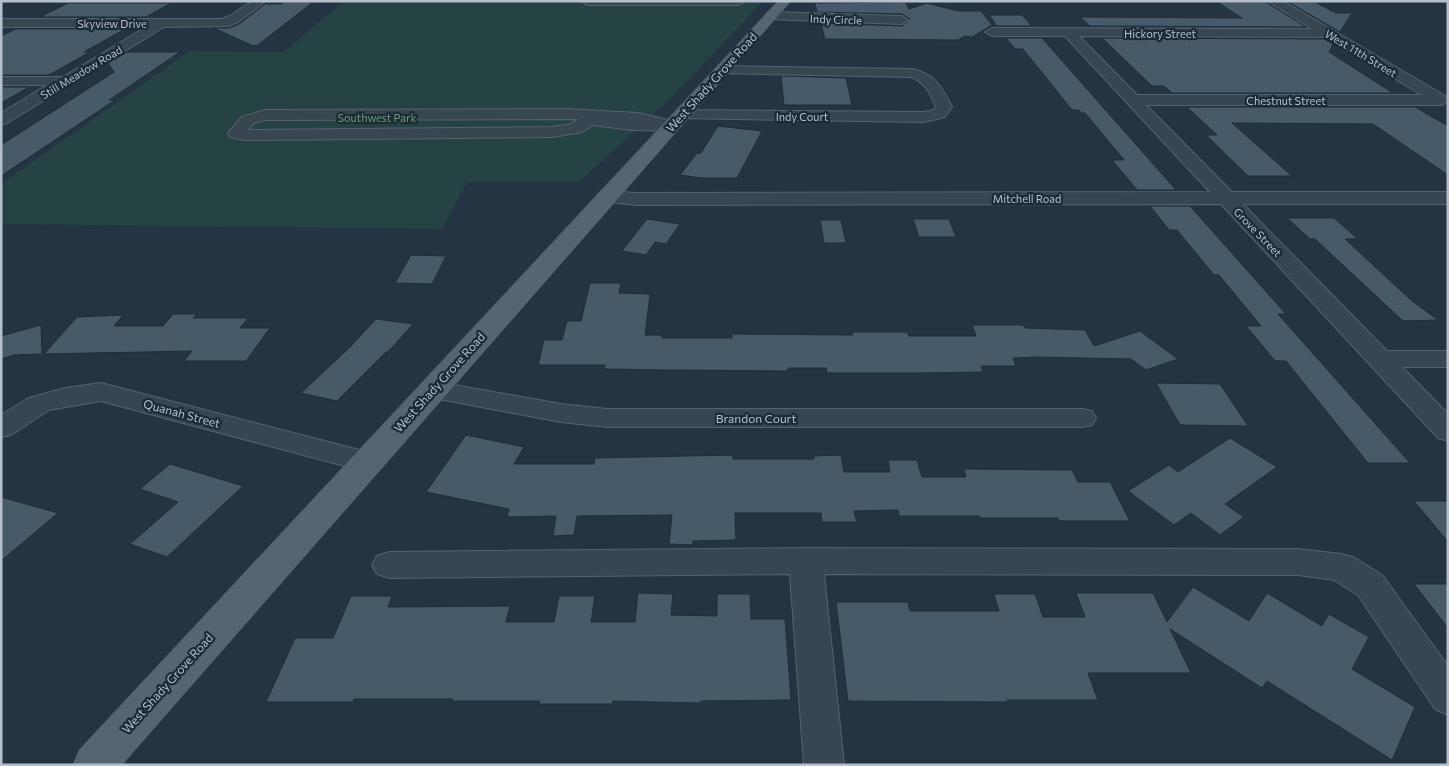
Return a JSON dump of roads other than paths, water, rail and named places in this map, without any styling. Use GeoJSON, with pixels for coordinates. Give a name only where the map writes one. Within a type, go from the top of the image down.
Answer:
{"type":"FeatureCollection","features":[{"type":"Feature","properties":{"kind":"main road","name":"West Shady Grove Road"},"geometry":{"type":"LineString","coordinates":[[94,765],[778,8]]}},
{"type":"Feature","properties":{"kind":"street","name":"Skyview Drive"},"geometry":{"type":"LineString","coordinates":[[1,23],[222,23],[234,19],[260,1]]}},
{"type":"Feature","properties":{"kind":"street","name":"West 11th Street"},"geometry":{"type":"LineString","coordinates":[[1274,1],[1444,102]]}},
{"type":"Feature","properties":{"kind":"street","name":"Indy Circle"},"geometry":{"type":"LineString","coordinates":[[778,8],[902,20]]}},
{"type":"Feature","properties":{"kind":"street","name":"Still Meadow Road"},"geometry":{"type":"LineString","coordinates":[[1,120],[160,24]]}},
{"type":"Feature","properties":{"kind":"street","name":"Hickory Street"},"geometry":{"type":"LineString","coordinates":[[992,32],[1327,33]]}},
{"type":"Feature","properties":{"kind":"street","name":"Grove Street"},"geometry":{"type":"LineString","coordinates":[[1068,32],[1448,431]]}},
{"type":"Feature","properties":{"kind":"street","name":"Indy Court"},"geometry":{"type":"LineString","coordinates":[[594,117],[576,128],[552,132],[244,135],[236,133],[248,120],[265,115],[566,114],[594,117],[600,122],[616,124],[676,121],[924,117],[939,114],[944,107],[932,83],[928,79],[912,73],[722,70]]}},
{"type":"Feature","properties":{"kind":"street"},"geometry":{"type":"LineString","coordinates":[[1,81],[65,81]]}},
{"type":"Feature","properties":{"kind":"street","name":"Chestnut Street"},"geometry":{"type":"LineString","coordinates":[[1132,100],[1444,102]]}},
{"type":"Feature","properties":{"kind":"street","name":"Mitchell Road"},"geometry":{"type":"LineString","coordinates":[[606,197],[636,199],[1448,198]]}},
{"type":"Feature","properties":{"kind":"street"},"geometry":{"type":"LineString","coordinates":[[1379,359],[1448,359]]}},
{"type":"Feature","properties":{"kind":"street","name":"Brandon Court"},"geometry":{"type":"LineString","coordinates":[[432,390],[561,413],[607,418],[1082,418]]}},
{"type":"Feature","properties":{"kind":"street","name":"Quanah Street"},"geometry":{"type":"LineString","coordinates":[[1,428],[39,404],[66,397],[101,392],[367,462]]}},
{"type":"Feature","properties":{"kind":"street"},"geometry":{"type":"LineString","coordinates":[[806,561],[824,765]]}},
{"type":"Feature","properties":{"kind":"street"},"geometry":{"type":"LineString","coordinates":[[389,565],[806,561],[1298,562],[1341,567],[1370,586],[1448,697]]}},
{"type":"Feature","properties":{"kind":"lane"},"geometry":{"type":"LineString","coordinates":[[587,1],[740,1]]}},
{"type":"Feature","properties":{"kind":"park label","name":"Southwest Park"},"geometry":{"type":"Point","coordinates":[377,117]}}]}
